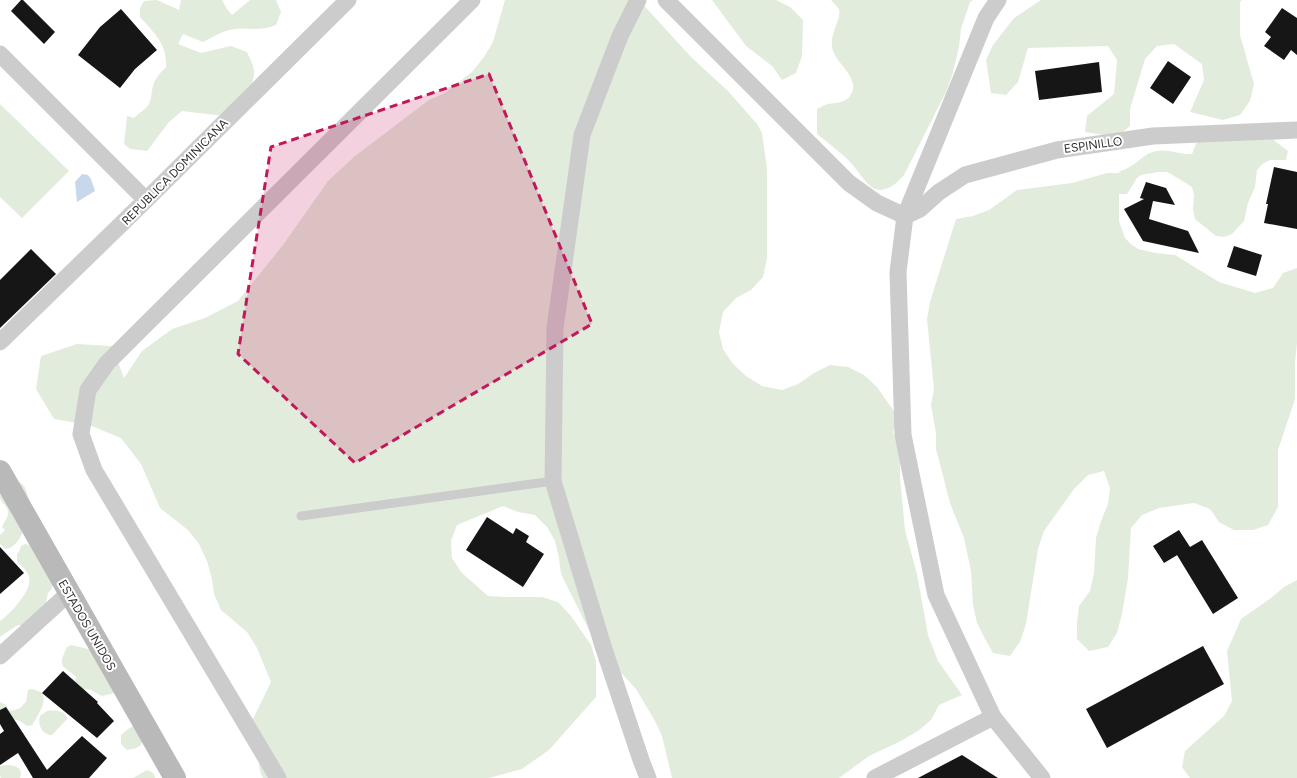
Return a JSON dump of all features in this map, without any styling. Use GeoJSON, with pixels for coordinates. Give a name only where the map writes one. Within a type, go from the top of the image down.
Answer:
{"type":"FeatureCollection","features":[{"type":"Feature","properties":{"kind":"street","name":"REPUBLICA DOMINICANA"},"geometry":{"type":"LineString","coordinates":[[0,342],[348,0]]}},
{"type":"Feature","properties":{"kind":"street"},"geometry":{"type":"LineString","coordinates":[[278,778],[94,470],[81,434],[88,390],[107,363],[472,0]]}},
{"type":"Feature","properties":{"kind":"street"},"geometry":{"type":"LineString","coordinates":[[638,0],[620,36],[582,135],[555,328],[553,481],[603,646],[648,778]]}},
{"type":"Feature","properties":{"kind":"street"},"geometry":{"type":"LineString","coordinates":[[666,0],[849,183],[877,203],[905,216]]}},
{"type":"Feature","properties":{"kind":"street"},"geometry":{"type":"LineString","coordinates":[[998,0],[986,18],[905,216],[898,272],[903,435],[936,595],[992,717],[1042,778]]}},
{"type":"Feature","properties":{"kind":"street"},"geometry":{"type":"LineString","coordinates":[[0,54],[146,200]]}},
{"type":"Feature","properties":{"kind":"street","name":"ESPINILLO"},"geometry":{"type":"LineString","coordinates":[[905,216],[920,209],[939,192],[965,174],[1056,150],[1153,136],[1297,130]]}},
{"type":"Feature","properties":{"kind":"street","name":"ESTADOS UNIDOS"},"geometry":{"type":"LineString","coordinates":[[0,471],[175,778]]}},
{"type":"Feature","properties":{"kind":"street"},"geometry":{"type":"LineString","coordinates":[[0,656],[69,593]]}},
{"type":"Feature","properties":{"kind":"street"},"geometry":{"type":"LineString","coordinates":[[875,778],[992,717]]}},
{"type":"Feature","properties":{"kind":"lane"},"geometry":{"type":"LineString","coordinates":[[301,516],[553,481]]}},
{"type":"Feature","properties":{"kind":"highlighted area"},"geometry":{"type":"Polygon","coordinates":[[[489,74],[592,324],[355,463],[238,354],[271,147],[489,74]]]}},
{"type":"Feature","properties":{"kind":"green space"},"geometry":{"type":"Polygon","coordinates":[[[157,0],[179,10],[181,0],[222,0],[232,15],[250,0],[276,0],[281,12],[276,25],[271,27],[235,29],[219,34],[203,42],[183,34],[178,44],[201,53],[231,46],[247,52],[254,70],[252,84],[244,96],[224,116],[182,111],[169,122],[147,151],[130,149],[124,144],[127,116],[134,118],[148,106],[155,81],[166,67],[166,59],[159,40],[140,17],[140,8],[144,1],[157,0]]]}},
{"type":"Feature","properties":{"kind":"green space"},"geometry":{"type":"Polygon","coordinates":[[[505,0],[639,0],[691,57],[728,91],[757,124],[762,133],[767,169],[767,259],[763,277],[751,290],[736,298],[723,312],[719,332],[723,349],[733,364],[746,376],[762,386],[782,390],[798,384],[814,373],[830,365],[848,367],[864,375],[877,387],[898,417],[893,432],[900,456],[900,478],[905,530],[917,574],[928,635],[938,661],[962,695],[939,705],[931,720],[918,731],[869,756],[839,778],[672,778],[662,736],[655,721],[636,689],[598,648],[561,574],[555,541],[547,527],[535,515],[518,512],[503,506],[457,525],[451,541],[452,558],[462,573],[488,596],[542,597],[558,602],[571,616],[591,645],[596,661],[596,697],[549,750],[522,769],[489,778],[263,778],[260,771],[252,721],[271,682],[257,648],[247,632],[221,610],[214,594],[207,561],[199,544],[188,530],[160,508],[141,464],[121,438],[89,425],[54,419],[36,389],[41,356],[77,344],[112,346],[124,378],[142,351],[172,329],[205,318],[238,301],[283,245],[328,181],[355,156],[429,100],[445,93],[472,72],[484,57],[493,42],[505,0]]]}},
{"type":"Feature","properties":{"kind":"green space"},"geometry":{"type":"Polygon","coordinates":[[[712,0],[776,0],[790,7],[803,20],[802,56],[796,73],[782,80],[772,66],[746,46],[712,0]]]}},
{"type":"Feature","properties":{"kind":"green space"},"geometry":{"type":"Polygon","coordinates":[[[831,0],[973,0],[970,2],[961,29],[959,47],[952,76],[946,92],[904,175],[892,186],[882,190],[873,188],[866,182],[840,152],[817,134],[817,109],[828,104],[848,99],[853,90],[851,78],[833,51],[832,39],[839,18],[839,9],[831,0]]]}},
{"type":"Feature","properties":{"kind":"green space"},"geometry":{"type":"Polygon","coordinates":[[[1041,0],[1242,0],[1240,2],[1240,35],[1254,84],[1250,101],[1240,115],[1223,120],[1190,112],[1204,80],[1202,64],[1174,44],[1157,46],[1145,59],[1130,109],[1130,126],[1117,137],[1085,132],[1087,116],[1114,94],[1117,60],[1108,46],[1028,48],[1018,82],[1006,95],[991,93],[986,60],[993,45],[1014,18],[1041,0]]]}},
{"type":"Feature","properties":{"kind":"green space"},"geometry":{"type":"Polygon","coordinates":[[[0,104],[69,171],[22,218],[0,197],[0,104]]]}},
{"type":"Feature","properties":{"kind":"green space"},"geometry":{"type":"Polygon","coordinates":[[[1267,135],[1288,151],[1286,160],[1270,160],[1262,164],[1257,170],[1255,187],[1248,203],[1244,221],[1232,234],[1224,237],[1216,236],[1195,219],[1193,210],[1194,195],[1192,187],[1167,172],[1141,175],[1137,178],[1127,194],[1119,194],[1119,221],[1125,238],[1138,249],[1175,255],[1219,282],[1255,293],[1273,288],[1283,273],[1297,268],[1295,399],[1278,450],[1278,507],[1268,525],[1253,530],[1234,530],[1219,522],[1210,509],[1194,503],[1159,508],[1142,515],[1131,528],[1128,578],[1117,633],[1108,647],[1089,651],[1077,639],[1079,606],[1090,591],[1094,573],[1096,538],[1108,504],[1110,488],[1104,471],[1088,475],[1074,489],[1044,531],[1038,549],[1026,624],[1020,642],[1010,656],[993,653],[977,623],[973,605],[971,571],[964,538],[950,503],[936,449],[936,433],[931,405],[934,389],[927,319],[930,302],[956,219],[973,216],[989,210],[1017,190],[1072,183],[1107,173],[1122,173],[1118,172],[1131,166],[1153,152],[1166,151],[1192,154],[1199,139],[1267,135]]]}},
{"type":"Feature","properties":{"kind":"green space"},"geometry":{"type":"Polygon","coordinates":[[[14,481],[21,483],[28,498],[28,508],[23,531],[12,547],[5,549],[0,544],[0,535],[5,530],[2,527],[8,512],[0,498],[0,482],[14,481]]]}},
{"type":"Feature","properties":{"kind":"green space"},"geometry":{"type":"Polygon","coordinates":[[[25,544],[34,546],[54,582],[48,593],[45,607],[27,624],[16,626],[0,637],[0,621],[20,601],[28,588],[29,577],[27,572],[17,562],[17,554],[21,546],[25,544]]]}},
{"type":"Feature","properties":{"kind":"green space"},"geometry":{"type":"Polygon","coordinates":[[[1297,580],[1297,778],[1190,778],[1182,767],[1185,751],[1224,716],[1232,701],[1227,651],[1241,619],[1284,587],[1297,580]]]}},
{"type":"Feature","properties":{"kind":"green space"},"geometry":{"type":"Polygon","coordinates":[[[71,645],[105,654],[119,692],[102,696],[90,690],[83,690],[75,682],[76,677],[62,665],[62,659],[67,647],[71,645]]]}},
{"type":"Feature","properties":{"kind":"green space"},"geometry":{"type":"Polygon","coordinates":[[[32,689],[41,692],[44,700],[32,726],[27,726],[15,719],[0,718],[0,702],[12,711],[20,708],[26,702],[28,690],[32,689]]]}},
{"type":"Feature","properties":{"kind":"green space"},"geometry":{"type":"Polygon","coordinates":[[[47,711],[62,712],[68,720],[67,719],[52,735],[49,735],[43,731],[39,723],[40,716],[47,711]]]}},
{"type":"Feature","properties":{"kind":"green space"},"geometry":{"type":"Polygon","coordinates":[[[135,725],[143,739],[137,748],[127,750],[121,744],[121,735],[135,725]]]}},
{"type":"Feature","properties":{"kind":"green space"},"geometry":{"type":"Polygon","coordinates":[[[6,765],[18,767],[21,771],[20,778],[1,778],[0,766],[6,765]]]}},
{"type":"Feature","properties":{"kind":"green space"},"geometry":{"type":"Polygon","coordinates":[[[147,770],[152,772],[155,778],[133,778],[147,770]]]}},
{"type":"Feature","properties":{"kind":"water"},"geometry":{"type":"Polygon","coordinates":[[[82,174],[88,175],[95,191],[77,202],[75,182],[82,174]]]}},
{"type":"Feature","properties":{"kind":"building"},"geometry":{"type":"Polygon","coordinates":[[[21,0],[23,0],[55,32],[44,44],[11,11],[21,0]]]}},
{"type":"Feature","properties":{"kind":"building"},"geometry":{"type":"Polygon","coordinates":[[[1282,8],[1297,18],[1297,55],[1291,50],[1284,60],[1264,46],[1271,37],[1265,32],[1282,8]]]}},
{"type":"Feature","properties":{"kind":"building"},"geometry":{"type":"Polygon","coordinates":[[[121,9],[157,50],[135,69],[120,88],[78,55],[100,27],[121,9]]]}},
{"type":"Feature","properties":{"kind":"building"},"geometry":{"type":"Polygon","coordinates":[[[1168,61],[1191,77],[1173,104],[1150,88],[1168,61]]]}},
{"type":"Feature","properties":{"kind":"building"},"geometry":{"type":"Polygon","coordinates":[[[1099,62],[1102,92],[1039,100],[1035,71],[1099,62]]]}},
{"type":"Feature","properties":{"kind":"building"},"geometry":{"type":"Polygon","coordinates":[[[1274,167],[1297,172],[1297,229],[1264,223],[1268,204],[1266,204],[1274,167]]]}},
{"type":"Feature","properties":{"kind":"building"},"geometry":{"type":"Polygon","coordinates":[[[1146,182],[1166,188],[1175,205],[1153,201],[1149,219],[1188,231],[1199,253],[1143,241],[1124,209],[1144,199],[1140,198],[1146,182]]]}},
{"type":"Feature","properties":{"kind":"building"},"geometry":{"type":"Polygon","coordinates":[[[1234,246],[1262,255],[1256,276],[1227,267],[1234,246]]]}},
{"type":"Feature","properties":{"kind":"building"},"geometry":{"type":"Polygon","coordinates":[[[31,249],[56,274],[0,328],[0,280],[31,249]]]}},
{"type":"Feature","properties":{"kind":"building"},"geometry":{"type":"Polygon","coordinates":[[[487,517],[513,534],[516,528],[529,536],[526,542],[544,554],[523,587],[466,550],[487,517]]]}},
{"type":"Feature","properties":{"kind":"building"},"geometry":{"type":"Polygon","coordinates":[[[1179,530],[1190,547],[1202,540],[1238,598],[1213,614],[1177,555],[1164,563],[1153,546],[1179,530]]]}},
{"type":"Feature","properties":{"kind":"building"},"geometry":{"type":"Polygon","coordinates":[[[0,547],[24,573],[0,594],[0,547]]]}},
{"type":"Feature","properties":{"kind":"building"},"geometry":{"type":"Polygon","coordinates":[[[1203,646],[1224,684],[1107,748],[1086,709],[1203,646]]]}},
{"type":"Feature","properties":{"kind":"building"},"geometry":{"type":"Polygon","coordinates":[[[63,671],[98,702],[97,703],[114,721],[97,738],[42,693],[63,671]]]}},
{"type":"Feature","properties":{"kind":"building"},"geometry":{"type":"Polygon","coordinates":[[[6,707],[47,770],[82,736],[107,758],[89,778],[33,778],[18,753],[0,765],[0,734],[4,731],[0,724],[0,710],[6,707]]]}},
{"type":"Feature","properties":{"kind":"building"},"geometry":{"type":"Polygon","coordinates":[[[962,755],[998,778],[918,778],[962,755]]]}}]}
